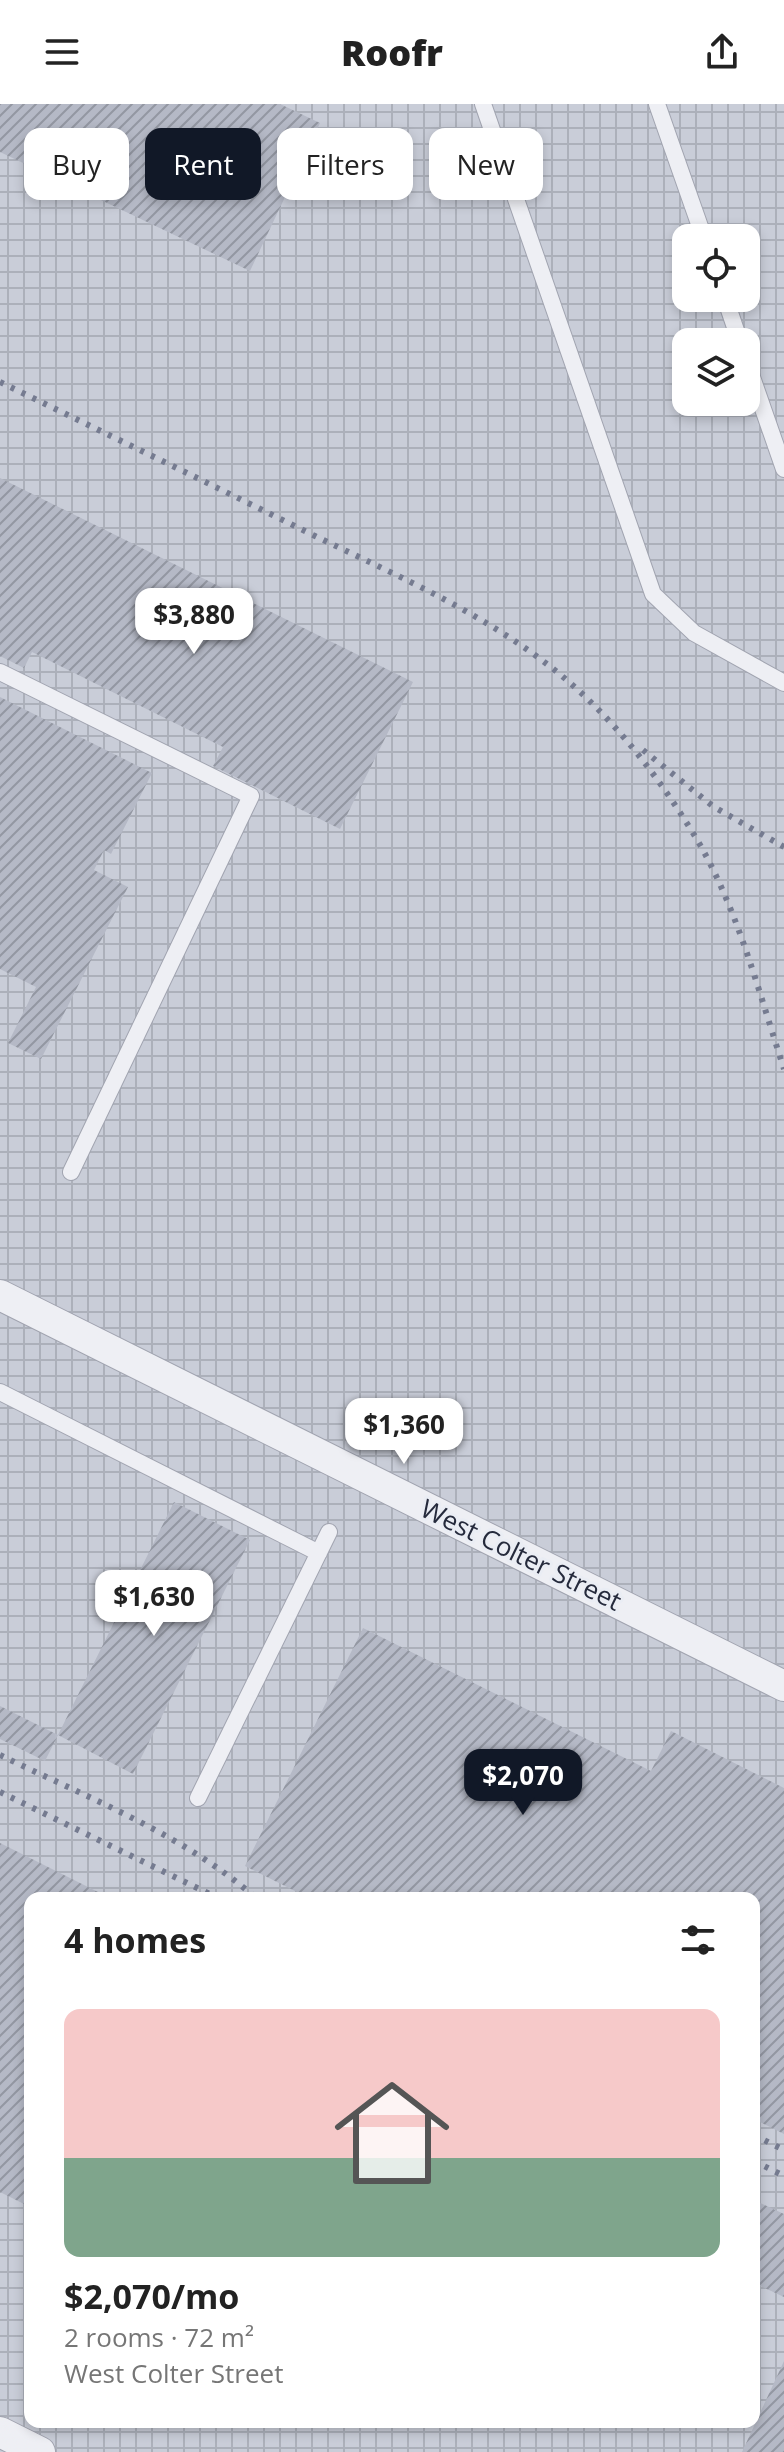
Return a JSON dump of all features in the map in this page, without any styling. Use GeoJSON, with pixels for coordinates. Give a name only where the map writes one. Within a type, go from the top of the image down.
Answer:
{"type":"FeatureCollection","features":[{"type":"Feature","properties":{"kind":"street","name":"West Colter Street"},"geometry":{"type":"LineString","coordinates":[[0,1295],[784,1686]]}},
{"type":"Feature","properties":{"kind":"street"},"geometry":{"type":"LineString","coordinates":[[0,2432],[40,2452]]}},
{"type":"Feature","properties":{"kind":"lane"},"geometry":{"type":"LineString","coordinates":[[483,104],[653,594],[694,633],[784,683]]}},
{"type":"Feature","properties":{"kind":"lane"},"geometry":{"type":"LineString","coordinates":[[657,104],[699,224]]}},
{"type":"Feature","properties":{"kind":"lane"},"geometry":{"type":"LineString","coordinates":[[760,400],[784,469]]}},
{"type":"Feature","properties":{"kind":"lane"},"geometry":{"type":"LineString","coordinates":[[0,672],[251,796],[71,1172]]}},
{"type":"Feature","properties":{"kind":"lane"},"geometry":{"type":"LineString","coordinates":[[0,1392],[319,1553]]}},
{"type":"Feature","properties":{"kind":"lane"},"geometry":{"type":"LineString","coordinates":[[198,1798],[329,1532]]}},
{"type":"Feature","properties":{"kind":"shaded area"},"geometry":{"type":"Polygon","coordinates":[[[0,104],[784,104],[784,2452],[0,2452],[0,104]]]}},
{"type":"Feature","properties":{"kind":"building"},"geometry":{"type":"Polygon","coordinates":[[[0,104],[280,104],[320,123],[318,128],[277,128],[277,200],[284,200],[250,271],[101,200],[129,200],[129,128],[24,128],[24,163],[0,152],[0,104]]]}},
{"type":"Feature","properties":{"kind":"building"},"geometry":{"type":"Polygon","coordinates":[[[0,478],[413,682],[340,829],[213,766],[223,747],[32,652],[24,668],[0,656],[0,478]]]}},
{"type":"Feature","properties":{"kind":"building"},"geometry":{"type":"Polygon","coordinates":[[[0,697],[152,773],[111,854],[104,850],[94,870],[128,887],[41,1059],[8,1043],[36,987],[0,969],[0,697]]]}},
{"type":"Feature","properties":{"kind":"building"},"geometry":{"type":"Polygon","coordinates":[[[174,1502],[250,1540],[133,1774],[58,1735],[174,1502]]]}},
{"type":"Feature","properties":{"kind":"building"},"geometry":{"type":"Polygon","coordinates":[[[363,1628],[651,1771],[671,1731],[784,1788],[784,2134],[760,2122],[760,1892],[297,1892],[245,1866],[363,1628]]]}},
{"type":"Feature","properties":{"kind":"building"},"geometry":{"type":"Polygon","coordinates":[[[0,1706],[58,1735],[45,1761],[0,1739],[0,1706]]]}},
{"type":"Feature","properties":{"kind":"building"},"geometry":{"type":"Polygon","coordinates":[[[0,1843],[98,1892],[24,1892],[24,2204],[0,2192],[0,1843]]]}},
{"type":"Feature","properties":{"kind":"building"},"geometry":{"type":"Polygon","coordinates":[[[760,2203],[784,2214],[784,2297],[760,2286],[760,2203]]]}},
{"type":"Feature","properties":{"kind":"building"},"geometry":{"type":"Polygon","coordinates":[[[784,2361],[784,2452],[742,2452],[753,2428],[760,2428],[760,2413],[784,2361]]]}},
{"type":"Feature","properties":{"kind":"railway"},"geometry":{"type":"LineString","coordinates":[[0,382],[437,596],[525,648],[574,686],[633,749],[699,843],[737,925],[784,1069]]}},
{"type":"Feature","properties":{"kind":"railway"},"geometry":{"type":"LineString","coordinates":[[643,750],[714,807],[784,847]]}},
{"type":"Feature","properties":{"kind":"railway"},"geometry":{"type":"LineString","coordinates":[[0,1755],[166,1836],[228,1875],[249,1892]]}},
{"type":"Feature","properties":{"kind":"railway"},"geometry":{"type":"LineString","coordinates":[[0,1792],[206,1892]]}},
{"type":"Feature","properties":{"kind":"railway"},"geometry":{"type":"LineString","coordinates":[[760,2138],[784,2150]]}},
{"type":"Feature","properties":{"kind":"railway"},"geometry":{"type":"LineString","coordinates":[[760,2164],[784,2176]]}}]}
